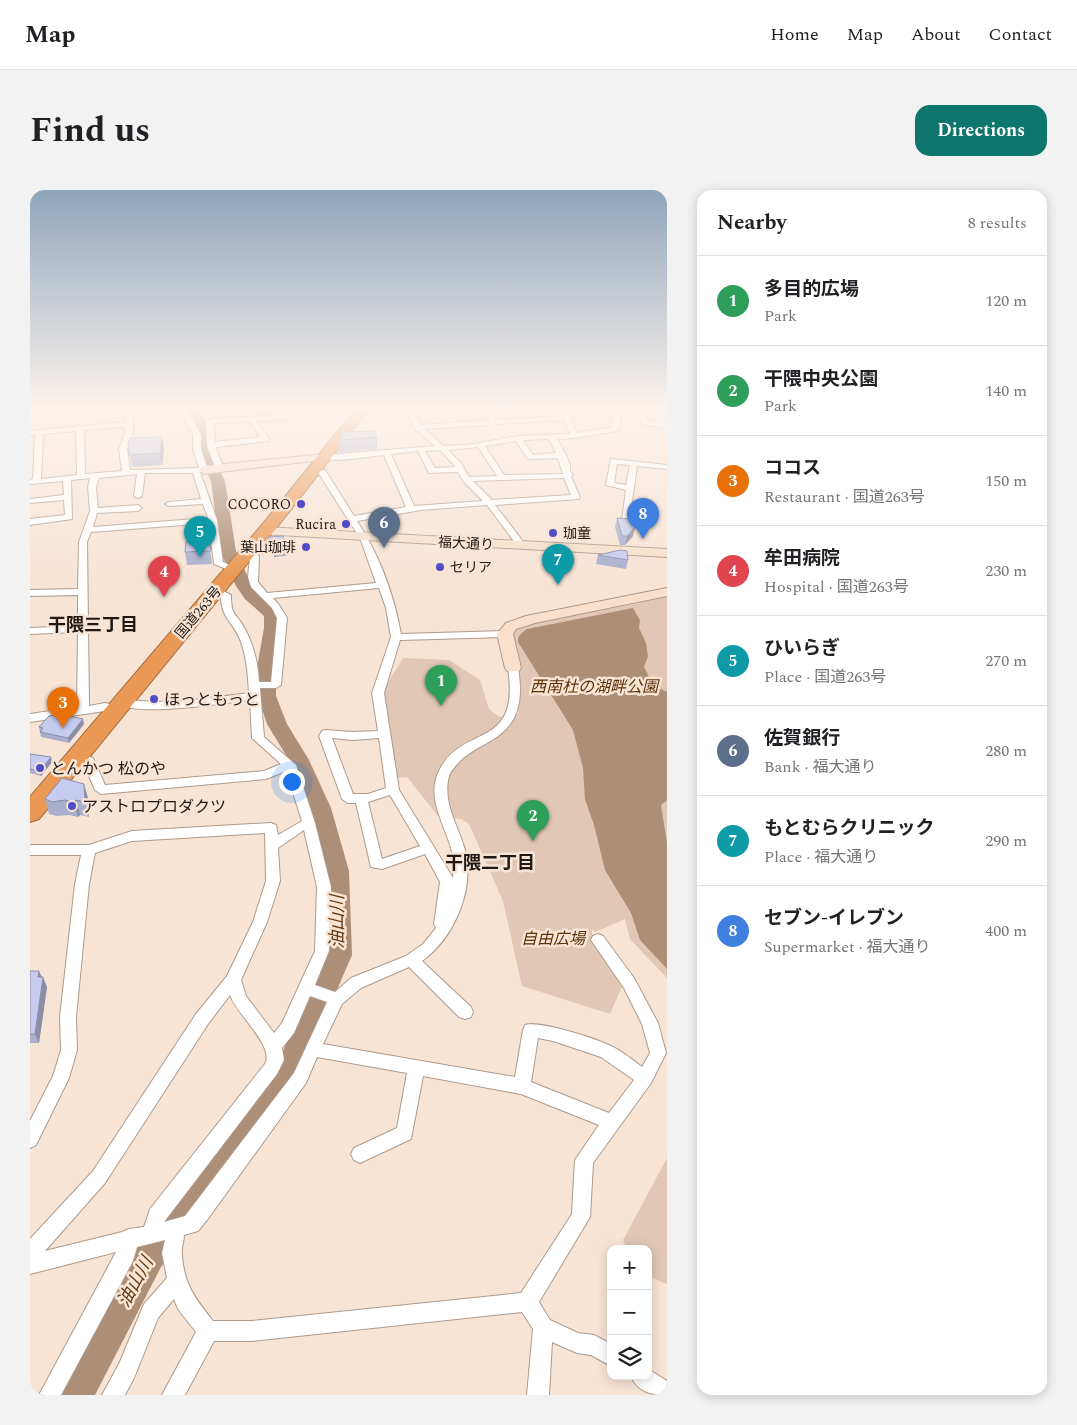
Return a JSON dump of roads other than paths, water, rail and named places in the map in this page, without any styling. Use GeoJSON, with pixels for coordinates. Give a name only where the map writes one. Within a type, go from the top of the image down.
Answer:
{"type":"FeatureCollection","features":[{"type":"Feature","properties":{"kind":"highway","name":"国道263号"},"geometry":{"type":"LineString","coordinates":[[30,813],[319,465]]}},
{"type":"Feature","properties":{"kind":"street"},"geometry":{"type":"LineString","coordinates":[[35,465],[33,482],[141,471],[200,470],[246,465]]}},
{"type":"Feature","properties":{"kind":"street"},"geometry":{"type":"LineString","coordinates":[[81,465],[81,477]]}},
{"type":"Feature","properties":{"kind":"street"},"geometry":{"type":"LineString","coordinates":[[125,465],[126,473]]}},
{"type":"Feature","properties":{"kind":"street"},"geometry":{"type":"LineString","coordinates":[[199,465],[198,481],[213,520],[219,564],[233,570]]}},
{"type":"Feature","properties":{"kind":"street"},"geometry":{"type":"LineString","coordinates":[[392,465],[411,509]]}},
{"type":"Feature","properties":{"kind":"street"},"geometry":{"type":"LineString","coordinates":[[429,465],[432,471],[460,469]]}},
{"type":"Feature","properties":{"kind":"street"},"geometry":{"type":"LineString","coordinates":[[457,465],[466,479],[489,502],[522,546]]}},
{"type":"Feature","properties":{"kind":"street"},"geometry":{"type":"LineString","coordinates":[[494,465],[502,478]]}},
{"type":"Feature","properties":{"kind":"street"},"geometry":{"type":"LineString","coordinates":[[352,518],[411,509],[576,497],[567,476],[569,475],[566,472],[566,465]]}},
{"type":"Feature","properties":{"kind":"street"},"geometry":{"type":"LineString","coordinates":[[613,465],[610,486],[630,488]]}},
{"type":"Feature","properties":{"kind":"street"},"geometry":{"type":"LineString","coordinates":[[626,520],[634,465]]}},
{"type":"Feature","properties":{"kind":"street"},"geometry":{"type":"LineString","coordinates":[[652,465],[667,467]]}},
{"type":"Feature","properties":{"kind":"street"},"geometry":{"type":"LineString","coordinates":[[138,496],[141,471]]}},
{"type":"Feature","properties":{"kind":"street"},"geometry":{"type":"LineString","coordinates":[[314,471],[322,472],[364,538],[394,621],[396,637],[378,693],[393,790],[445,875],[447,882],[441,924],[444,929]]}},
{"type":"Feature","properties":{"kind":"street"},"geometry":{"type":"LineString","coordinates":[[83,710],[83,542],[94,511],[92,487],[95,476]]}},
{"type":"Feature","properties":{"kind":"street"},"geometry":{"type":"LineString","coordinates":[[466,479],[567,476]]}},
{"type":"Feature","properties":{"kind":"street"},"geometry":{"type":"LineString","coordinates":[[30,522],[69,517],[67,478]]}},
{"type":"Feature","properties":{"kind":"street"},"geometry":{"type":"LineString","coordinates":[[30,500],[67,497]]}},
{"type":"Feature","properties":{"kind":"street"},"geometry":{"type":"LineString","coordinates":[[169,504],[206,501]]}},
{"type":"Feature","properties":{"kind":"street"},"geometry":{"type":"LineString","coordinates":[[94,511],[138,508]]}},
{"type":"Feature","properties":{"kind":"street"},"geometry":{"type":"LineString","coordinates":[[88,530],[213,520]]}},
{"type":"Feature","properties":{"kind":"street","name":"福大通り"},"geometry":{"type":"LineString","coordinates":[[265,531],[364,538],[667,553]]}},
{"type":"Feature","properties":{"kind":"street"},"geometry":{"type":"LineString","coordinates":[[30,718],[108,707],[160,705],[254,691],[276,685],[282,618],[276,607],[259,592],[252,573],[254,556],[233,570],[226,595],[226,610],[239,627],[246,642],[253,667],[254,691],[258,738],[290,765],[309,823],[324,887],[322,951],[288,1028],[274,1046]]}},
{"type":"Feature","properties":{"kind":"street"},"geometry":{"type":"LineString","coordinates":[[265,596],[382,585]]}},
{"type":"Feature","properties":{"kind":"street"},"geometry":{"type":"LineString","coordinates":[[30,594],[83,592]]}},
{"type":"Feature","properties":{"kind":"street"},"geometry":{"type":"LineString","coordinates":[[505,634],[511,626],[531,619],[667,592]]}},
{"type":"Feature","properties":{"kind":"street"},"geometry":{"type":"LineString","coordinates":[[30,631],[83,630]]}},
{"type":"Feature","properties":{"kind":"street"},"geometry":{"type":"LineString","coordinates":[[396,637],[505,634]]}},
{"type":"Feature","properties":{"kind":"street"},"geometry":{"type":"LineString","coordinates":[[30,1264],[191,1224],[300,1078],[337,999],[356,983],[411,960],[428,948],[444,929],[452,910],[459,879],[459,862],[458,849],[448,826],[441,799],[443,774],[457,757],[500,730],[511,717],[517,692],[505,634]]}},
{"type":"Feature","properties":{"kind":"street"},"geometry":{"type":"LineString","coordinates":[[384,734],[361,736],[326,734],[324,736],[348,799],[361,799],[393,790]]}},
{"type":"Feature","properties":{"kind":"street"},"geometry":{"type":"LineString","coordinates":[[76,756],[89,761],[101,790],[266,774],[290,765]]}},
{"type":"Feature","properties":{"kind":"street"},"geometry":{"type":"LineString","coordinates":[[361,799],[376,863],[382,864],[428,848]]}},
{"type":"Feature","properties":{"kind":"street"},"geometry":{"type":"LineString","coordinates":[[272,846],[299,827],[309,823]]}},
{"type":"Feature","properties":{"kind":"street"},"geometry":{"type":"LineString","coordinates":[[30,850],[89,850],[132,836],[271,828],[273,881],[260,922],[233,980],[202,1019],[99,1177],[30,1253]]}},
{"type":"Feature","properties":{"kind":"street"},"geometry":{"type":"LineString","coordinates":[[30,1138],[61,1078],[69,1050],[68,1016],[82,884],[89,850]]}},
{"type":"Feature","properties":{"kind":"street"},"geometry":{"type":"LineString","coordinates":[[527,1302],[581,1216],[584,1160],[645,1078],[658,1053],[650,1023],[629,983],[598,940]]}},
{"type":"Feature","properties":{"kind":"street"},"geometry":{"type":"LineString","coordinates":[[411,960],[465,1012]]}},
{"type":"Feature","properties":{"kind":"street"},"geometry":{"type":"LineString","coordinates":[[151,1233],[157,1216],[276,1060],[274,1046],[239,998],[233,980]]}},
{"type":"Feature","properties":{"kind":"street"},"geometry":{"type":"LineString","coordinates":[[306,988],[337,999]]}},
{"type":"Feature","properties":{"kind":"street"},"geometry":{"type":"LineString","coordinates":[[522,1086],[531,1030],[552,1034],[606,1051],[645,1078]]}},
{"type":"Feature","properties":{"kind":"street"},"geometry":{"type":"LineString","coordinates":[[312,1049],[522,1086],[611,1122]]}},
{"type":"Feature","properties":{"kind":"street"},"geometry":{"type":"LineString","coordinates":[[360,1154],[405,1133],[416,1066]]}},
{"type":"Feature","properties":{"kind":"street"},"geometry":{"type":"LineString","coordinates":[[173,1229],[175,1236],[172,1253],[177,1281],[185,1302],[208,1331]]}},
{"type":"Feature","properties":{"kind":"street"},"geometry":{"type":"LineString","coordinates":[[50,1395],[126,1254],[129,1238]]}},
{"type":"Feature","properties":{"kind":"street"},"geometry":{"type":"LineString","coordinates":[[113,1395],[127,1371],[151,1311],[177,1281]]}},
{"type":"Feature","properties":{"kind":"street"},"geometry":{"type":"LineString","coordinates":[[527,1302],[543,1327],[577,1344],[594,1345],[607,1353]]}},
{"type":"Feature","properties":{"kind":"street"},"geometry":{"type":"LineString","coordinates":[[208,1331],[252,1331],[527,1302]]}},
{"type":"Feature","properties":{"kind":"street"},"geometry":{"type":"LineString","coordinates":[[538,1395],[543,1327]]}},
{"type":"Feature","properties":{"kind":"street"},"geometry":{"type":"LineString","coordinates":[[174,1395],[208,1331]]}},
{"type":"Feature","properties":{"kind":"street"},"geometry":{"type":"LineString","coordinates":[[647,1380],[667,1394]]}},
{"type":"Feature","properties":{"kind":"waterway","name":"油山川"},"geometry":{"type":"LineString","coordinates":[[75,1395],[149,1255],[195,1196],[292,1062],[339,955],[337,871],[320,808],[299,760],[277,724],[267,696],[267,662],[273,628],[272,615],[251,596],[244,586],[228,551],[218,481],[211,465]]}},
{"type":"Feature","properties":{"kind":"place","name":"COCORO"},"geometry":{"type":"Point","coordinates":[301,504]}},
{"type":"Feature","properties":{"kind":"place","name":"Rucira"},"geometry":{"type":"Point","coordinates":[346,524]}},
{"type":"Feature","properties":{"kind":"place","name":"珈童"},"geometry":{"type":"Point","coordinates":[553,533]}},
{"type":"Feature","properties":{"kind":"place","name":"セブン-イレブン"},"geometry":{"type":"Point","coordinates":[643,539]}},
{"type":"Feature","properties":{"kind":"place","name":"葉山珈琲"},"geometry":{"type":"Point","coordinates":[306,547]}},
{"type":"Feature","properties":{"kind":"place","name":"佐賀銀行"},"geometry":{"type":"Point","coordinates":[384,548]}},
{"type":"Feature","properties":{"kind":"place","name":"ひいらぎ"},"geometry":{"type":"Point","coordinates":[200,557]}},
{"type":"Feature","properties":{"kind":"place","name":"セリア"},"geometry":{"type":"Point","coordinates":[440,567]}},
{"type":"Feature","properties":{"kind":"place","name":"もとむらクリニック"},"geometry":{"type":"Point","coordinates":[558,585]}},
{"type":"Feature","properties":{"kind":"place","name":"牟田病院"},"geometry":{"type":"Point","coordinates":[164,597]}},
{"type":"Feature","properties":{"kind":"place","name":"ほっともっと"},"geometry":{"type":"Point","coordinates":[154,699]}},
{"type":"Feature","properties":{"kind":"place","name":"多目的広場"},"geometry":{"type":"Point","coordinates":[441,706]}},
{"type":"Feature","properties":{"kind":"place","name":"ココス"},"geometry":{"type":"Point","coordinates":[63,728]}},
{"type":"Feature","properties":{"kind":"place","name":"とんかつ 松のや"},"geometry":{"type":"Point","coordinates":[40,768]}},
{"type":"Feature","properties":{"kind":"place","name":"アストロプロダクツ"},"geometry":{"type":"Point","coordinates":[72,806]}},
{"type":"Feature","properties":{"kind":"place","name":"干隈中央公園"},"geometry":{"type":"Point","coordinates":[533,841]}},
{"type":"Feature","properties":{"kind":"district","name":"干隈三丁目"},"geometry":{"type":"Point","coordinates":[93,625]}},
{"type":"Feature","properties":{"kind":"district","name":"干隈二丁目"},"geometry":{"type":"Point","coordinates":[490,863]}},
{"type":"Feature","properties":{"kind":"park label","name":"西南杜の湖畔公園"},"geometry":{"type":"Point","coordinates":[594,686]}},
{"type":"Feature","properties":{"kind":"park label","name":"自由広場"},"geometry":{"type":"Point","coordinates":[553,938]}}]}
